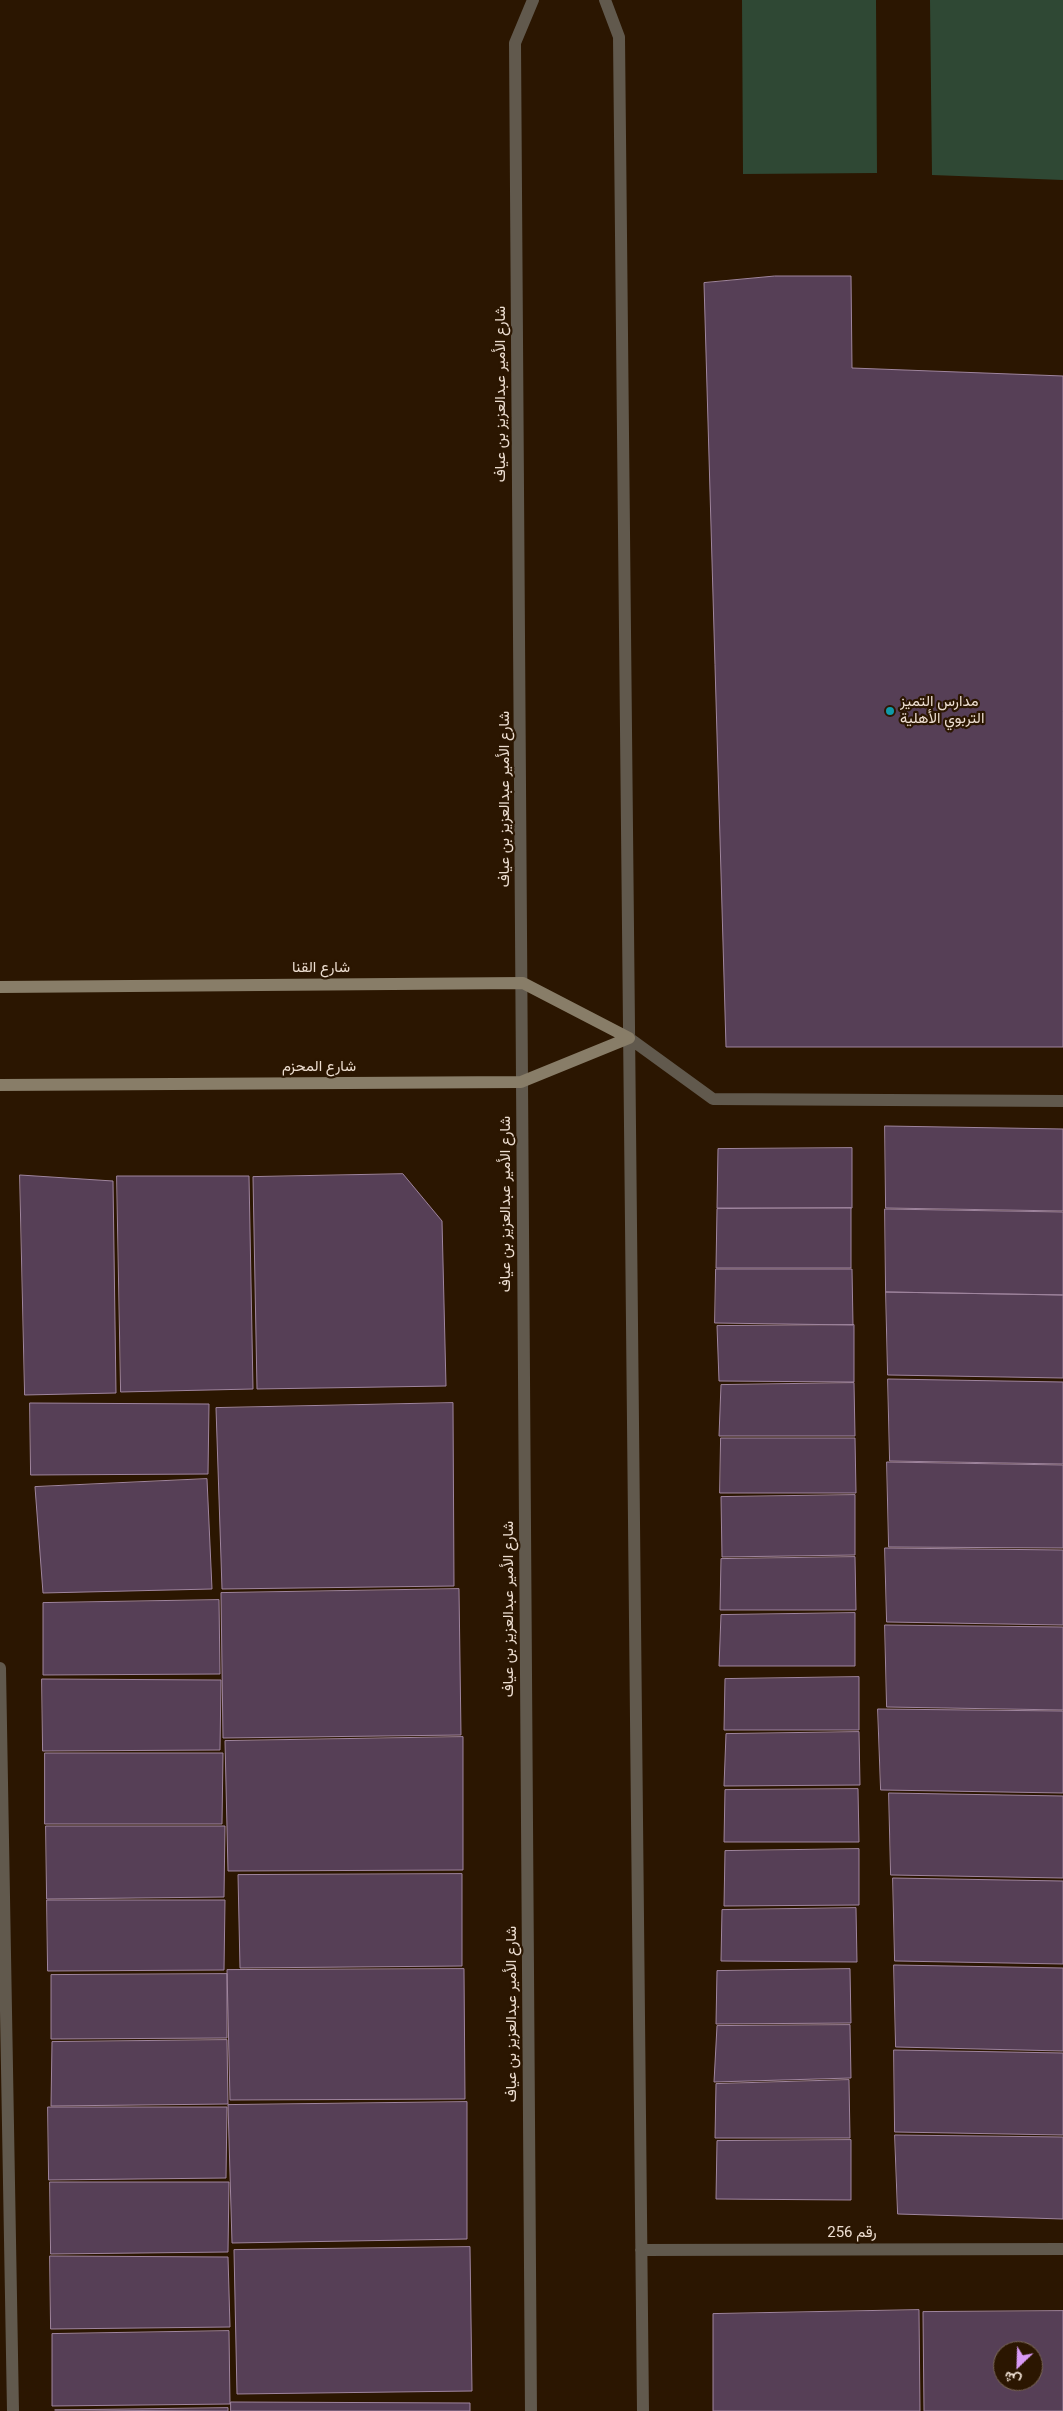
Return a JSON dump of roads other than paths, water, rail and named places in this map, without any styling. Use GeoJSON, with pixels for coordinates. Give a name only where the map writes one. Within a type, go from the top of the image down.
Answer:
{"type":"FeatureCollection","features":[{"type":"Feature","properties":{"kind":"street","name":"شارع الأمير عبدالعزيز بن عياف"},"geometry":{"type":"LineString","coordinates":[[531,2411],[521,1082],[523,983],[514,43],[533,0]]}},
{"type":"Feature","properties":{"kind":"street"},"geometry":{"type":"LineString","coordinates":[[605,0],[619,37],[642,2411]]}},
{"type":"Feature","properties":{"kind":"street","name":"شارع القنا"},"geometry":{"type":"LineString","coordinates":[[0,987],[523,983],[629,1038]]}},
{"type":"Feature","properties":{"kind":"street"},"geometry":{"type":"LineString","coordinates":[[629,1038],[713,1099],[1063,1101]]}},
{"type":"Feature","properties":{"kind":"street","name":"شارع المحزم"},"geometry":{"type":"LineString","coordinates":[[0,1085],[521,1082],[629,1038]]}},
{"type":"Feature","properties":{"kind":"street"},"geometry":{"type":"LineString","coordinates":[[0,1668],[3,2115],[13,2411]]}},
{"type":"Feature","properties":{"kind":"street","name":"رقم 256"},"geometry":{"type":"LineString","coordinates":[[641,2250],[1063,2248]]}},
{"type":"Feature","properties":{"kind":"place","name":"مدارس التميز التربوي الأهلية"},"geometry":{"type":"Point","coordinates":[890,711]}}]}
